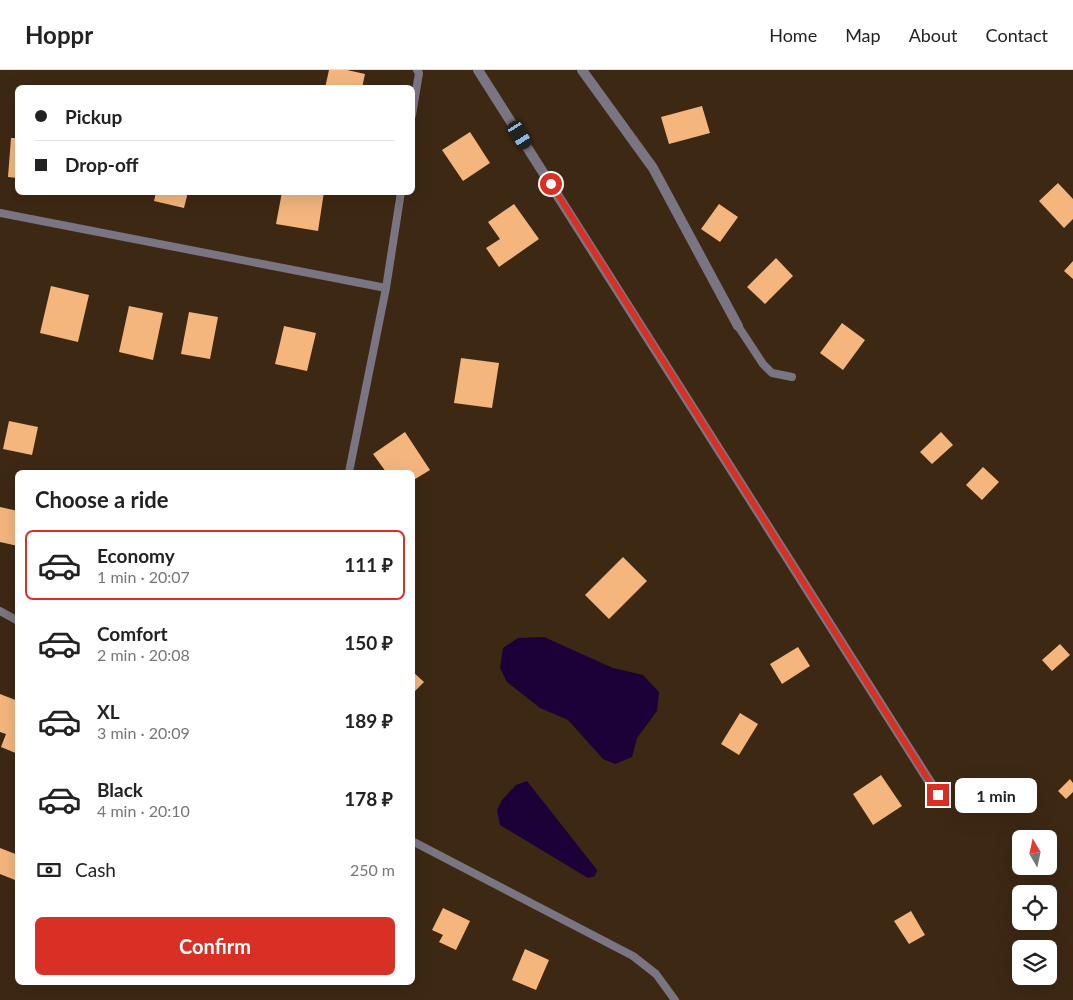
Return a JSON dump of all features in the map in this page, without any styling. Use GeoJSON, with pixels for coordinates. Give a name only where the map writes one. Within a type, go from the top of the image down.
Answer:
{"type":"FeatureCollection","features":[{"type":"Feature","properties":{"kind":"street"},"geometry":{"type":"LineString","coordinates":[[478,70],[938,795]]}},
{"type":"Feature","properties":{"kind":"street"},"geometry":{"type":"LineString","coordinates":[[582,70],[653,168],[738,326]]}},
{"type":"Feature","properties":{"kind":"lane"},"geometry":{"type":"LineString","coordinates":[[415,97],[419,73],[417,70]]}},
{"type":"Feature","properties":{"kind":"lane"},"geometry":{"type":"LineString","coordinates":[[349,470],[386,288],[401,195]]}},
{"type":"Feature","properties":{"kind":"lane"},"geometry":{"type":"LineString","coordinates":[[0,213],[386,288]]}},
{"type":"Feature","properties":{"kind":"lane"},"geometry":{"type":"LineString","coordinates":[[738,326],[763,364],[772,373],[792,377]]}},
{"type":"Feature","properties":{"kind":"lane"},"geometry":{"type":"LineString","coordinates":[[0,611],[15,619]]}},
{"type":"Feature","properties":{"kind":"lane"},"geometry":{"type":"LineString","coordinates":[[415,843],[633,956],[656,974],[675,1000]]}},
{"type":"Feature","properties":{"kind":"shaded area"},"geometry":{"type":"Polygon","coordinates":[[[544,637],[613,668],[643,675],[659,692],[657,711],[637,738],[632,757],[615,764],[603,759],[568,720],[540,708],[507,682],[500,668],[503,648],[518,638],[544,637]]]}},
{"type":"Feature","properties":{"kind":"shaded area"},"geometry":{"type":"Polygon","coordinates":[[[527,781],[597,870],[595,876],[588,878],[500,825],[497,810],[502,800],[516,785],[527,781]]]}},
{"type":"Feature","properties":{"kind":"building"},"geometry":{"type":"Polygon","coordinates":[[[329,70],[347,70],[365,74],[363,85],[326,85],[329,70]]]}},
{"type":"Feature","properties":{"kind":"building"},"geometry":{"type":"Polygon","coordinates":[[[702,106],[710,133],[669,144],[661,117],[702,106]]]}},
{"type":"Feature","properties":{"kind":"building"},"geometry":{"type":"Polygon","coordinates":[[[470,132],[490,163],[463,181],[442,150],[470,132]]]}},
{"type":"Feature","properties":{"kind":"building"},"geometry":{"type":"Polygon","coordinates":[[[11,138],[15,138],[15,178],[8,177],[11,138]]]}},
{"type":"Feature","properties":{"kind":"building"},"geometry":{"type":"Polygon","coordinates":[[[1058,183],[1073,199],[1073,219],[1064,228],[1039,201],[1058,183]]]}},
{"type":"Feature","properties":{"kind":"building"},"geometry":{"type":"Polygon","coordinates":[[[155,195],[187,195],[184,208],[154,201],[155,195]]]}},
{"type":"Feature","properties":{"kind":"building"},"geometry":{"type":"Polygon","coordinates":[[[281,195],[324,195],[318,231],[276,224],[281,195]]]}},
{"type":"Feature","properties":{"kind":"building"},"geometry":{"type":"Polygon","coordinates":[[[514,204],[539,239],[499,267],[486,248],[500,239],[488,222],[514,204]]]}},
{"type":"Feature","properties":{"kind":"building"},"geometry":{"type":"Polygon","coordinates":[[[719,204],[738,217],[720,242],[701,229],[719,204]]]}},
{"type":"Feature","properties":{"kind":"building"},"geometry":{"type":"Polygon","coordinates":[[[776,258],[793,276],[765,304],[747,287],[776,258]]]}},
{"type":"Feature","properties":{"kind":"building"},"geometry":{"type":"Polygon","coordinates":[[[1073,261],[1073,279],[1064,271],[1073,261]]]}},
{"type":"Feature","properties":{"kind":"building"},"geometry":{"type":"Polygon","coordinates":[[[51,286],[89,295],[78,342],[40,333],[51,286]]]}},
{"type":"Feature","properties":{"kind":"building"},"geometry":{"type":"Polygon","coordinates":[[[129,306],[163,313],[153,360],[119,352],[129,306]]]}},
{"type":"Feature","properties":{"kind":"building"},"geometry":{"type":"Polygon","coordinates":[[[189,312],[218,317],[210,359],[181,354],[189,312]]]}},
{"type":"Feature","properties":{"kind":"building"},"geometry":{"type":"Polygon","coordinates":[[[842,323],[865,340],[843,370],[820,353],[842,323]]]}},
{"type":"Feature","properties":{"kind":"building"},"geometry":{"type":"Polygon","coordinates":[[[284,326],[316,333],[307,371],[275,364],[284,326]]]}},
{"type":"Feature","properties":{"kind":"building"},"geometry":{"type":"Polygon","coordinates":[[[461,358],[499,363],[492,408],[454,403],[461,358]]]}},
{"type":"Feature","properties":{"kind":"building"},"geometry":{"type":"Polygon","coordinates":[[[9,421],[38,427],[32,455],[3,449],[9,421]]]}},
{"type":"Feature","properties":{"kind":"building"},"geometry":{"type":"Polygon","coordinates":[[[405,432],[430,470],[415,479],[415,470],[385,470],[373,454],[405,432]]]}},
{"type":"Feature","properties":{"kind":"building"},"geometry":{"type":"Polygon","coordinates":[[[941,432],[953,445],[932,464],[920,452],[941,432]]]}},
{"type":"Feature","properties":{"kind":"building"},"geometry":{"type":"Polygon","coordinates":[[[983,467],[999,482],[982,500],[966,485],[983,467]]]}},
{"type":"Feature","properties":{"kind":"building"},"geometry":{"type":"Polygon","coordinates":[[[0,507],[15,510],[15,545],[0,542],[0,507]]]}},
{"type":"Feature","properties":{"kind":"building"},"geometry":{"type":"Polygon","coordinates":[[[623,557],[647,581],[609,619],[585,595],[623,557]]]}},
{"type":"Feature","properties":{"kind":"building"},"geometry":{"type":"Polygon","coordinates":[[[1060,644],[1070,655],[1052,671],[1042,660],[1060,644]]]}},
{"type":"Feature","properties":{"kind":"building"},"geometry":{"type":"Polygon","coordinates":[[[798,647],[810,666],[782,684],[770,664],[798,647]]]}},
{"type":"Feature","properties":{"kind":"building"},"geometry":{"type":"Polygon","coordinates":[[[415,674],[424,682],[415,691],[415,674]]]}},
{"type":"Feature","properties":{"kind":"building"},"geometry":{"type":"Polygon","coordinates":[[[0,694],[15,700],[15,753],[1,747],[6,734],[0,732],[0,694]]]}},
{"type":"Feature","properties":{"kind":"building"},"geometry":{"type":"Polygon","coordinates":[[[740,713],[758,724],[739,755],[721,744],[740,713]]]}},
{"type":"Feature","properties":{"kind":"building"},"geometry":{"type":"Polygon","coordinates":[[[881,775],[902,806],[873,825],[853,794],[881,775]]]}},
{"type":"Feature","properties":{"kind":"building"},"geometry":{"type":"Polygon","coordinates":[[[1070,779],[1073,783],[1073,792],[1066,799],[1058,791],[1070,779]]]}},
{"type":"Feature","properties":{"kind":"building"},"geometry":{"type":"Polygon","coordinates":[[[0,848],[15,854],[15,880],[0,874],[0,848]]]}},
{"type":"Feature","properties":{"kind":"building"},"geometry":{"type":"Polygon","coordinates":[[[443,908],[470,921],[456,950],[439,942],[443,935],[432,930],[443,908]]]}},
{"type":"Feature","properties":{"kind":"building"},"geometry":{"type":"Polygon","coordinates":[[[911,911],[925,935],[909,944],[894,921],[911,911]]]}},
{"type":"Feature","properties":{"kind":"building"},"geometry":{"type":"Polygon","coordinates":[[[525,949],[549,960],[536,990],[512,980],[525,949]]]}},
{"type":"Feature","properties":{"kind":"route"},"geometry":{"type":"LineString","coordinates":[[551,184],[938,795]]}}]}
